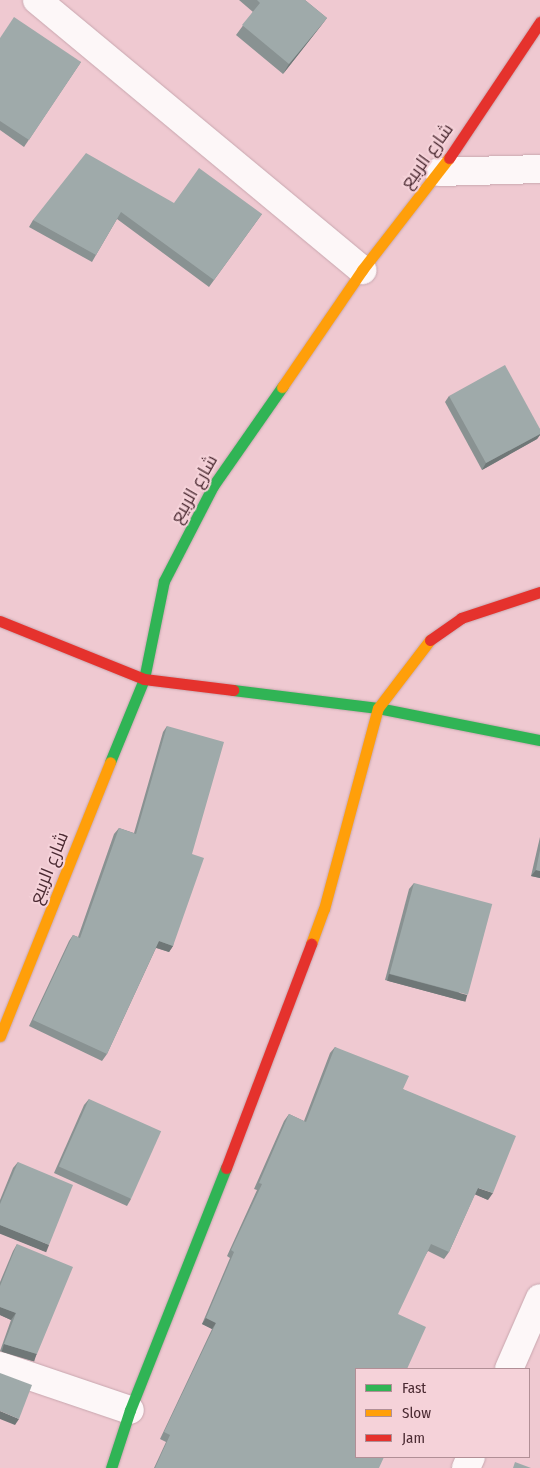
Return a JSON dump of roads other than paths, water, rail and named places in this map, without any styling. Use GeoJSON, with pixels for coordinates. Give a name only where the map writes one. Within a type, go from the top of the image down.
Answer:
{"type":"FeatureCollection","features":[{"type":"Feature","properties":{"kind":"street"},"geometry":{"type":"LineString","coordinates":[[37,0],[362,270]]}},
{"type":"Feature","properties":{"kind":"street","name":"شارع الربيع"},"geometry":{"type":"LineString","coordinates":[[0,1036],[144,679],[164,581],[213,486],[362,270],[439,172],[540,22]]}},
{"type":"Feature","properties":{"kind":"street"},"geometry":{"type":"LineString","coordinates":[[439,172],[540,169]]}},
{"type":"Feature","properties":{"kind":"street"},"geometry":{"type":"LineString","coordinates":[[111,1468],[130,1410],[261,1080],[324,909],[378,708],[424,644],[446,628],[461,618],[540,592]]}},
{"type":"Feature","properties":{"kind":"street"},"geometry":{"type":"LineString","coordinates":[[0,621],[144,679],[378,708],[540,740]]}},
{"type":"Feature","properties":{"kind":"street"},"geometry":{"type":"LineString","coordinates":[[509,1368],[540,1298]]}},
{"type":"Feature","properties":{"kind":"street"},"geometry":{"type":"LineString","coordinates":[[0,1366],[130,1410]]}}]}
